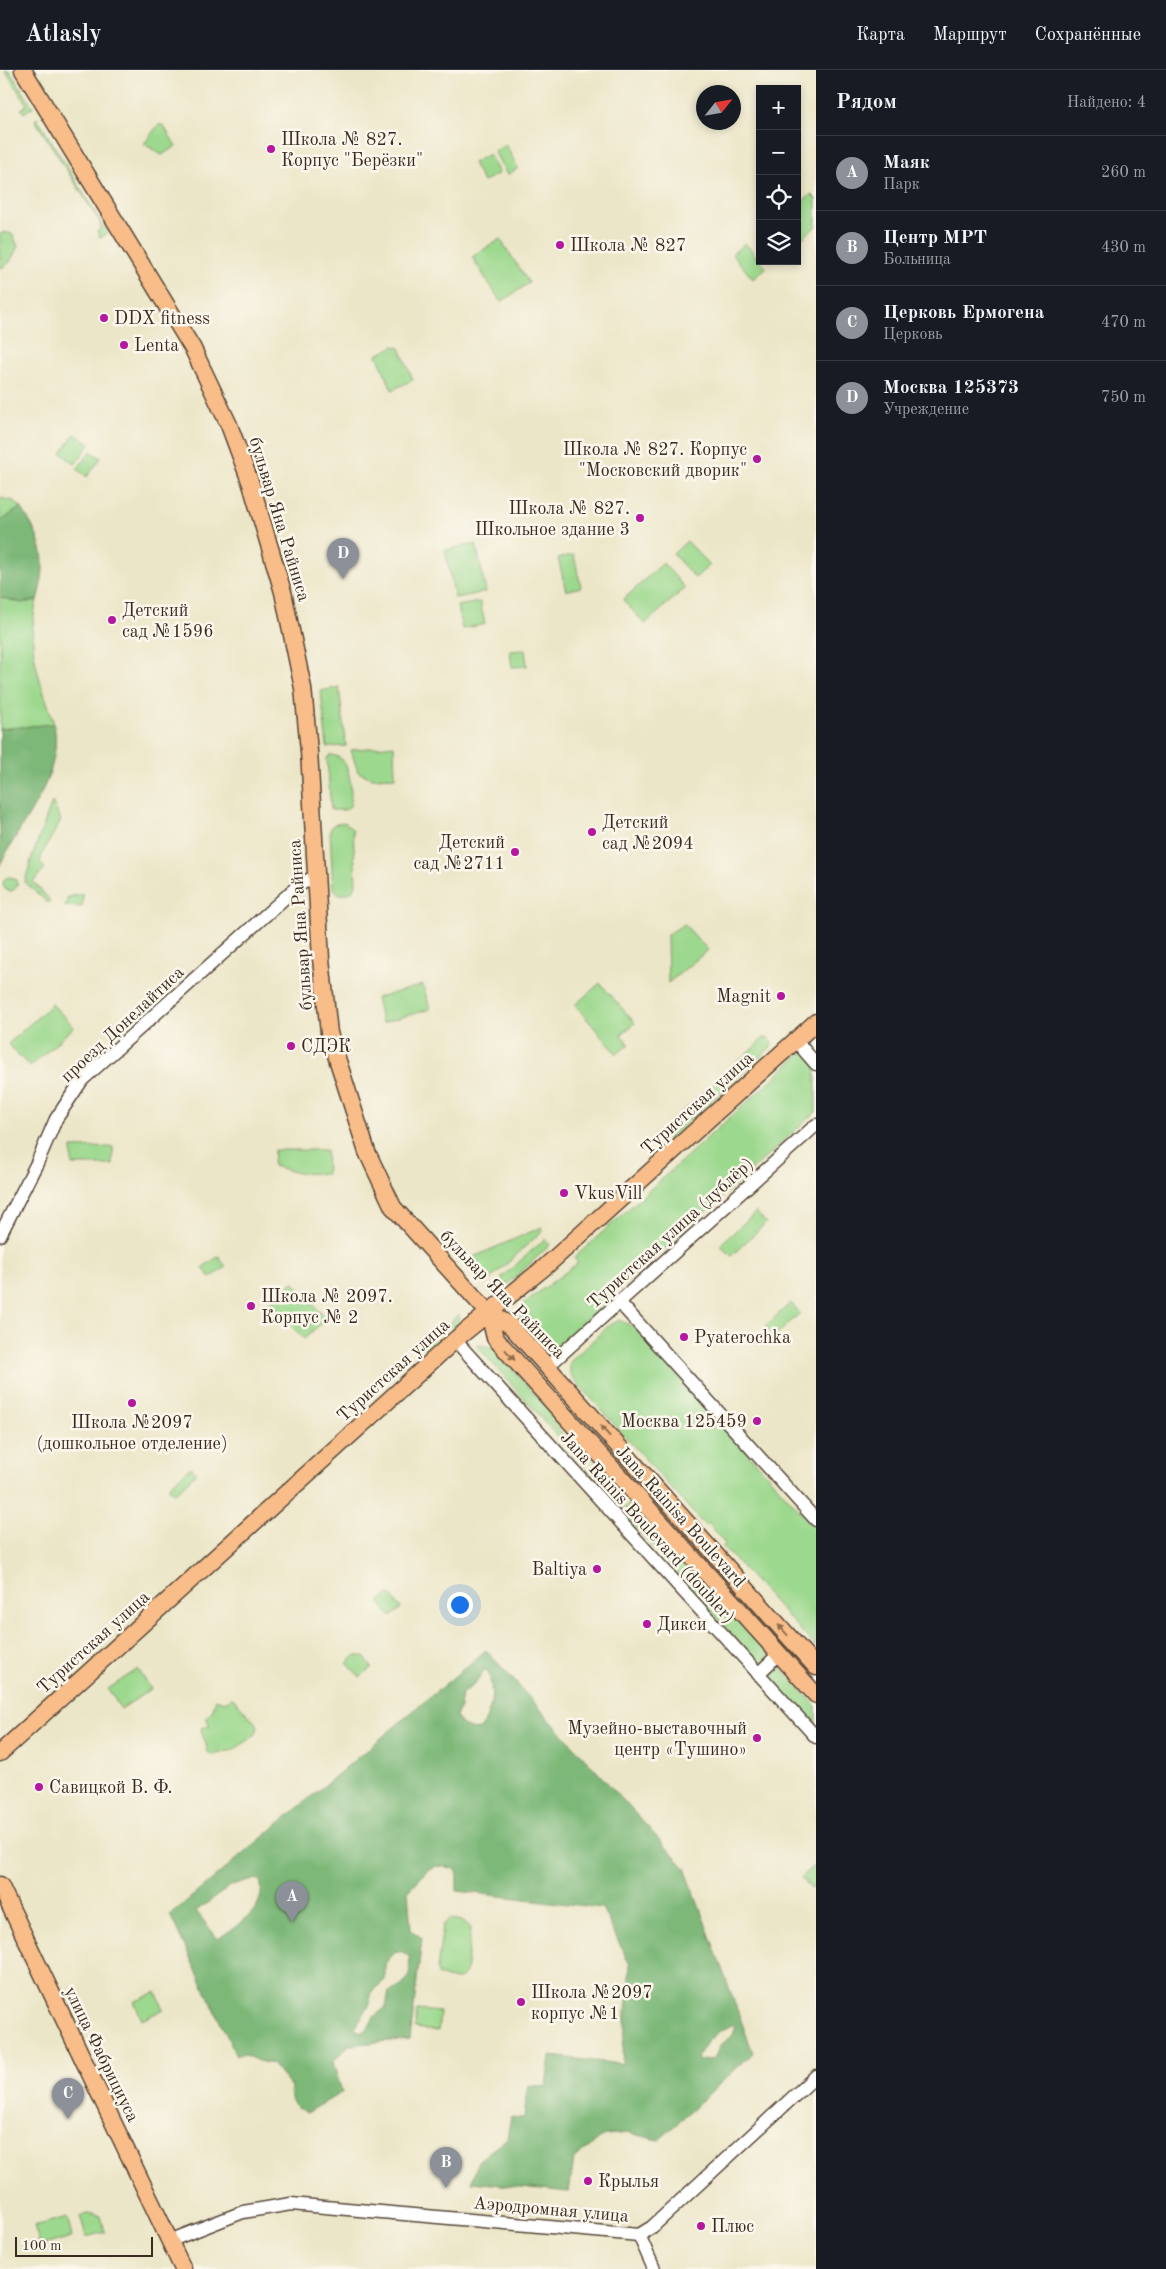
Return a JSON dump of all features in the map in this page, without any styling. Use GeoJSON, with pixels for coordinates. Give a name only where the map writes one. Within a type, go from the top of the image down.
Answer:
{"type":"FeatureCollection","features":[{"type":"Feature","properties":{"kind":"main road","name":"бульвар Яна Райниса"},"geometry":{"type":"LineString","coordinates":[[23,70],[193,349],[212,385],[241,456],[283,592],[299,665],[309,751],[321,959],[330,1033],[367,1152],[393,1207],[489,1313],[510,1325],[816,1667]]}},
{"type":"Feature","properties":{"kind":"main road","name":"Туристская улица"},"geometry":{"type":"LineString","coordinates":[[0,1753],[455,1340],[546,1266],[816,1022]]}},
{"type":"Feature","properties":{"kind":"main road","name":"Jana Rainisa Boulevard"},"geometry":{"type":"LineString","coordinates":[[489,1313],[495,1338],[816,1695]]}},
{"type":"Feature","properties":{"kind":"main road","name":"улица Фабрициуса"},"geometry":{"type":"LineString","coordinates":[[0,1885],[183,2269]]}},
{"type":"Feature","properties":{"kind":"street","name":"проезд Донелайтиса"},"geometry":{"type":"LineString","coordinates":[[0,1235],[37,1163],[56,1118],[78,1084],[299,886],[316,876]]}},
{"type":"Feature","properties":{"kind":"street"},"geometry":{"type":"LineString","coordinates":[[796,1041],[816,1064]]}},
{"type":"Feature","properties":{"kind":"street","name":"Туристская улица (дублёр)"},"geometry":{"type":"LineString","coordinates":[[547,1367],[816,1125]]}},
{"type":"Feature","properties":{"kind":"street"},"geometry":{"type":"LineString","coordinates":[[619,1302],[816,1520]]}},
{"type":"Feature","properties":{"kind":"street","name":"Jana Rainis Boulevard (doubler)"},"geometry":{"type":"LineString","coordinates":[[455,1340],[816,1737]]}},
{"type":"Feature","properties":{"kind":"street"},"geometry":{"type":"LineString","coordinates":[[758,1674],[779,1654]]}},
{"type":"Feature","properties":{"kind":"street","name":"Аэродромная улица"},"geometry":{"type":"LineString","coordinates":[[169,2241],[243,2212],[292,2204],[639,2235],[652,2227],[816,2076]]}},
{"type":"Feature","properties":{"kind":"street"},"geometry":{"type":"LineString","coordinates":[[639,2235],[654,2269]]}},
{"type":"Feature","properties":{"kind":"green space"},"geometry":{"type":"Polygon","coordinates":[[[5,70],[9,70],[33,107],[24,113],[21,109],[27,105],[5,70]]]}},
{"type":"Feature","properties":{"kind":"green space"},"geometry":{"type":"Polygon","coordinates":[[[37,118],[108,233],[100,238],[97,231],[101,229],[99,221],[35,120],[37,118]]]}},
{"type":"Feature","properties":{"kind":"green space"},"geometry":{"type":"Polygon","coordinates":[[[158,125],[163,125],[176,146],[162,155],[144,144],[158,125]]]}},
{"type":"Feature","properties":{"kind":"green space"},"geometry":{"type":"Polygon","coordinates":[[[506,145],[518,168],[507,175],[494,151],[506,145]]]}},
{"type":"Feature","properties":{"kind":"green space"},"geometry":{"type":"Polygon","coordinates":[[[489,154],[499,173],[483,182],[473,163],[489,154]]]}},
{"type":"Feature","properties":{"kind":"green space"},"geometry":{"type":"Polygon","coordinates":[[[811,194],[816,199],[816,226],[801,239],[801,220],[801,203],[811,194]]]}},
{"type":"Feature","properties":{"kind":"green space"},"geometry":{"type":"Polygon","coordinates":[[[4,232],[12,234],[18,246],[10,262],[0,269],[0,234],[4,232]]]}},
{"type":"Feature","properties":{"kind":"green space"},"geometry":{"type":"Polygon","coordinates":[[[500,239],[529,283],[501,302],[472,257],[500,239]]]}},
{"type":"Feature","properties":{"kind":"green space"},"geometry":{"type":"Polygon","coordinates":[[[745,243],[756,256],[756,265],[763,265],[766,268],[753,279],[732,254],[745,243]]]}},
{"type":"Feature","properties":{"kind":"green space"},"geometry":{"type":"Polygon","coordinates":[[[394,346],[400,348],[413,380],[392,390],[377,355],[394,346]]]}},
{"type":"Feature","properties":{"kind":"green space"},"geometry":{"type":"Polygon","coordinates":[[[75,434],[90,444],[75,464],[61,453],[75,434]]]}},
{"type":"Feature","properties":{"kind":"green space"},"geometry":{"type":"Polygon","coordinates":[[[91,451],[101,458],[87,477],[77,469],[91,451]]]}},
{"type":"Feature","properties":{"kind":"green space"},"geometry":{"type":"Polygon","coordinates":[[[0,498],[14,501],[21,507],[0,522],[0,498]]]}},
{"type":"Feature","properties":{"kind":"green space"},"geometry":{"type":"Polygon","coordinates":[[[21,507],[39,541],[43,562],[43,574],[37,600],[22,603],[0,597],[0,522],[21,507]]]}},
{"type":"Feature","properties":{"kind":"green space"},"geometry":{"type":"Polygon","coordinates":[[[687,541],[710,565],[695,578],[673,554],[687,541]]]}},
{"type":"Feature","properties":{"kind":"green space"},"geometry":{"type":"Polygon","coordinates":[[[476,544],[486,592],[455,598],[445,550],[476,544]]]}},
{"type":"Feature","properties":{"kind":"green space"},"geometry":{"type":"Polygon","coordinates":[[[574,555],[581,587],[566,591],[558,558],[574,555]]]}},
{"type":"Feature","properties":{"kind":"green space"},"geometry":{"type":"Polygon","coordinates":[[[663,563],[685,588],[645,624],[623,600],[663,563]]]}},
{"type":"Feature","properties":{"kind":"green space"},"geometry":{"type":"Polygon","coordinates":[[[0,597],[21,603],[37,600],[34,618],[33,649],[39,677],[54,724],[0,729],[0,597]]]}},
{"type":"Feature","properties":{"kind":"green space"},"geometry":{"type":"Polygon","coordinates":[[[480,602],[485,624],[462,629],[457,606],[480,602]]]}},
{"type":"Feature","properties":{"kind":"green space"},"geometry":{"type":"Polygon","coordinates":[[[525,650],[527,666],[512,667],[510,651],[525,650]]]}},
{"type":"Feature","properties":{"kind":"green space"},"geometry":{"type":"Polygon","coordinates":[[[339,687],[346,746],[327,747],[321,691],[339,687]]]}},
{"type":"Feature","properties":{"kind":"green space"},"geometry":{"type":"Polygon","coordinates":[[[54,724],[53,762],[47,780],[0,865],[0,729],[54,724]]]}},
{"type":"Feature","properties":{"kind":"green space"},"geometry":{"type":"Polygon","coordinates":[[[394,745],[395,777],[372,778],[358,772],[351,750],[394,745]]]}},
{"type":"Feature","properties":{"kind":"green space"},"geometry":{"type":"Polygon","coordinates":[[[331,755],[343,761],[349,774],[351,805],[345,810],[331,810],[327,758],[331,755]]]}},
{"type":"Feature","properties":{"kind":"green space"},"geometry":{"type":"Polygon","coordinates":[[[52,802],[61,820],[43,852],[40,862],[45,868],[33,882],[50,900],[48,903],[25,882],[52,802]]]}},
{"type":"Feature","properties":{"kind":"green space"},"geometry":{"type":"Polygon","coordinates":[[[345,822],[353,830],[356,885],[353,890],[345,894],[339,894],[333,888],[330,830],[333,825],[345,822]]]}},
{"type":"Feature","properties":{"kind":"green space"},"geometry":{"type":"Polygon","coordinates":[[[10,877],[15,879],[17,884],[15,889],[10,891],[5,889],[3,884],[5,879],[10,877]]]}},
{"type":"Feature","properties":{"kind":"green space"},"geometry":{"type":"Polygon","coordinates":[[[83,894],[82,907],[65,906],[68,897],[83,894]]]}},
{"type":"Feature","properties":{"kind":"green space"},"geometry":{"type":"Polygon","coordinates":[[[684,924],[708,950],[668,983],[667,935],[684,924]]]}},
{"type":"Feature","properties":{"kind":"green space"},"geometry":{"type":"Polygon","coordinates":[[[600,983],[635,1023],[621,1035],[629,1044],[617,1054],[575,1005],[600,983]]]}},
{"type":"Feature","properties":{"kind":"green space"},"geometry":{"type":"Polygon","coordinates":[[[423,985],[430,1009],[382,1023],[376,998],[423,985]]]}},
{"type":"Feature","properties":{"kind":"green space"},"geometry":{"type":"Polygon","coordinates":[[[52,1004],[74,1027],[30,1067],[8,1044],[52,1004]]]}},
{"type":"Feature","properties":{"kind":"green space"},"geometry":{"type":"Polygon","coordinates":[[[764,1038],[769,1038],[772,1041],[771,1047],[670,1138],[666,1139],[662,1135],[661,1131],[764,1038]]]}},
{"type":"Feature","properties":{"kind":"green space"},"geometry":{"type":"Polygon","coordinates":[[[816,1040],[816,1112],[556,1347],[551,1347],[541,1342],[526,1328],[520,1315],[524,1303],[578,1263],[574,1258],[816,1040]]]}},
{"type":"Feature","properties":{"kind":"green space"},"geometry":{"type":"Polygon","coordinates":[[[113,1147],[113,1165],[72,1165],[72,1148],[113,1147]]]}},
{"type":"Feature","properties":{"kind":"green space"},"geometry":{"type":"Polygon","coordinates":[[[274,1150],[326,1150],[327,1174],[298,1173],[273,1166],[274,1150]]]}},
{"type":"Feature","properties":{"kind":"green space"},"geometry":{"type":"Polygon","coordinates":[[[756,1212],[766,1223],[731,1256],[720,1245],[756,1212]]]}},
{"type":"Feature","properties":{"kind":"green space"},"geometry":{"type":"Polygon","coordinates":[[[542,1227],[543,1229],[540,1233],[488,1281],[473,1264],[475,1262],[471,1258],[542,1227]]]}},
{"type":"Feature","properties":{"kind":"green space"},"geometry":{"type":"Polygon","coordinates":[[[545,1239],[550,1245],[508,1284],[502,1284],[502,1277],[545,1239]]]}},
{"type":"Feature","properties":{"kind":"green space"},"geometry":{"type":"Polygon","coordinates":[[[219,1256],[226,1267],[210,1278],[203,1267],[219,1256]]]}},
{"type":"Feature","properties":{"kind":"green space"},"geometry":{"type":"Polygon","coordinates":[[[293,1282],[326,1319],[304,1339],[270,1303],[293,1282]]]}},
{"type":"Feature","properties":{"kind":"green space"},"geometry":{"type":"Polygon","coordinates":[[[791,1303],[800,1313],[774,1337],[765,1326],[791,1303]]]}},
{"type":"Feature","properties":{"kind":"green space"},"geometry":{"type":"Polygon","coordinates":[[[459,1314],[458,1325],[453,1331],[448,1325],[459,1314]]]}},
{"type":"Feature","properties":{"kind":"green space"},"geometry":{"type":"Polygon","coordinates":[[[619,1320],[634,1327],[816,1529],[816,1647],[723,1547],[725,1544],[709,1523],[705,1526],[573,1378],[570,1373],[570,1362],[607,1327],[619,1320]]]}},
{"type":"Feature","properties":{"kind":"green space"},"geometry":{"type":"Polygon","coordinates":[[[432,1338],[438,1345],[428,1354],[422,1348],[432,1338]]]}},
{"type":"Feature","properties":{"kind":"green space"},"geometry":{"type":"Polygon","coordinates":[[[476,1345],[493,1347],[554,1416],[559,1430],[577,1452],[574,1454],[476,1345]]]}},
{"type":"Feature","properties":{"kind":"green space"},"geometry":{"type":"Polygon","coordinates":[[[191,1467],[196,1473],[174,1494],[168,1487],[191,1467]]]}},
{"type":"Feature","properties":{"kind":"green space"},"geometry":{"type":"Polygon","coordinates":[[[586,1469],[606,1491],[602,1496],[582,1473],[586,1469]]]}},
{"type":"Feature","properties":{"kind":"green space"},"geometry":{"type":"Polygon","coordinates":[[[612,1498],[622,1510],[628,1505],[643,1516],[767,1652],[769,1659],[756,1666],[759,1664],[619,1510],[617,1512],[608,1502],[612,1498]]]}},
{"type":"Feature","properties":{"kind":"green space"},"geometry":{"type":"Polygon","coordinates":[[[389,1593],[401,1608],[391,1617],[379,1602],[389,1593]]]}},
{"type":"Feature","properties":{"kind":"green space"},"geometry":{"type":"Polygon","coordinates":[[[486,1650],[685,1868],[753,2053],[659,2140],[629,2133],[605,2135],[574,2159],[569,2192],[472,2182],[478,2161],[507,2138],[511,2117],[524,2118],[528,2085],[546,2087],[550,2056],[622,2064],[630,1965],[602,1908],[457,1891],[457,1870],[439,1866],[428,1870],[408,1891],[411,1930],[422,1938],[410,2039],[349,2045],[333,2062],[342,2092],[307,2113],[293,2103],[290,2092],[291,2087],[272,2064],[258,2061],[243,2054],[236,2055],[170,1915],[486,1650]],[[484,1670],[475,1684],[462,1693],[460,1708],[456,1716],[466,1727],[480,1729],[488,1715],[492,1694],[488,1671],[484,1670]],[[253,1879],[232,1885],[196,1911],[218,1939],[250,1915],[260,1899],[260,1880],[253,1879]],[[395,1951],[385,1964],[385,1980],[372,1991],[369,2006],[354,2028],[360,2032],[367,2030],[374,2017],[386,2007],[389,1992],[405,1982],[409,1975],[409,1956],[403,1952],[395,1951]],[[734,2024],[718,2032],[707,2042],[697,2058],[699,2061],[714,2059],[721,2044],[733,2035],[734,2024]]]}},
{"type":"Feature","properties":{"kind":"green space"},"geometry":{"type":"Polygon","coordinates":[[[356,1655],[364,1657],[372,1667],[360,1677],[347,1663],[356,1655]]]}},
{"type":"Feature","properties":{"kind":"green space"},"geometry":{"type":"Polygon","coordinates":[[[774,1667],[782,1669],[816,1706],[816,1727],[766,1673],[774,1667]]]}},
{"type":"Feature","properties":{"kind":"green space"},"geometry":{"type":"Polygon","coordinates":[[[138,1669],[151,1689],[121,1709],[108,1689],[138,1669]]]}},
{"type":"Feature","properties":{"kind":"green space"},"geometry":{"type":"Polygon","coordinates":[[[233,1698],[258,1726],[256,1734],[234,1750],[212,1755],[207,1751],[201,1728],[210,1726],[206,1717],[212,1711],[216,1699],[224,1702],[233,1698]]]}},
{"type":"Feature","properties":{"kind":"green space"},"geometry":{"type":"Polygon","coordinates":[[[813,1866],[816,1869],[816,1885],[811,1889],[801,1877],[813,1866]]]}},
{"type":"Feature","properties":{"kind":"green space"},"geometry":{"type":"Polygon","coordinates":[[[450,1919],[464,1921],[471,1929],[466,1973],[459,1979],[444,1977],[438,1974],[437,1969],[443,1925],[450,1919]]]}},
{"type":"Feature","properties":{"kind":"green space"},"geometry":{"type":"Polygon","coordinates":[[[156,1992],[164,2009],[142,2020],[134,2002],[156,1992]]]}},
{"type":"Feature","properties":{"kind":"green space"},"geometry":{"type":"Polygon","coordinates":[[[417,2010],[440,2012],[438,2031],[415,2028],[417,2010]]]}},
{"type":"Feature","properties":{"kind":"green space"},"geometry":{"type":"Polygon","coordinates":[[[87,2214],[101,2216],[105,2232],[86,2237],[80,2216],[87,2214]]]}},
{"type":"Feature","properties":{"kind":"green space"},"geometry":{"type":"Polygon","coordinates":[[[67,2217],[72,2237],[40,2246],[34,2226],[67,2217]]]}},
{"type":"Feature","properties":{"kind":"place","name":"Школа № 827. Корпус \"Берёзки\""},"geometry":{"type":"Point","coordinates":[271,149]}},
{"type":"Feature","properties":{"kind":"place","name":"Школа № 827"},"geometry":{"type":"Point","coordinates":[560,245]}},
{"type":"Feature","properties":{"kind":"place","name":"DDX fitness"},"geometry":{"type":"Point","coordinates":[104,318]}},
{"type":"Feature","properties":{"kind":"place","name":"Lenta"},"geometry":{"type":"Point","coordinates":[124,345]}},
{"type":"Feature","properties":{"kind":"place","name":"Школа № 827. Корпус \"Московский дворик\""},"geometry":{"type":"Point","coordinates":[757,459]}},
{"type":"Feature","properties":{"kind":"place","name":"Школа № 827. Школьное здание 3"},"geometry":{"type":"Point","coordinates":[640,518]}},
{"type":"Feature","properties":{"kind":"place","name":"Москва 125373"},"geometry":{"type":"Point","coordinates":[343,579]}},
{"type":"Feature","properties":{"kind":"place","name":"Детский сад №1596"},"geometry":{"type":"Point","coordinates":[112,620]}},
{"type":"Feature","properties":{"kind":"place","name":"Детский сад №2094"},"geometry":{"type":"Point","coordinates":[592,832]}},
{"type":"Feature","properties":{"kind":"place","name":"Детский сад №2711"},"geometry":{"type":"Point","coordinates":[515,852]}},
{"type":"Feature","properties":{"kind":"place","name":"Magnit"},"geometry":{"type":"Point","coordinates":[781,996]}},
{"type":"Feature","properties":{"kind":"place","name":"СДЭК"},"geometry":{"type":"Point","coordinates":[291,1046]}},
{"type":"Feature","properties":{"kind":"place","name":"VkusVill"},"geometry":{"type":"Point","coordinates":[564,1193]}},
{"type":"Feature","properties":{"kind":"place","name":"Школа № 2097. Корпус № 2"},"geometry":{"type":"Point","coordinates":[251,1306]}},
{"type":"Feature","properties":{"kind":"place","name":"Pyaterochka"},"geometry":{"type":"Point","coordinates":[684,1337]}},
{"type":"Feature","properties":{"kind":"place","name":"Школа №2097 (дошкольное отделение)"},"geometry":{"type":"Point","coordinates":[132,1403]}},
{"type":"Feature","properties":{"kind":"place","name":"Москва 125459"},"geometry":{"type":"Point","coordinates":[757,1421]}},
{"type":"Feature","properties":{"kind":"place","name":"Baltiya"},"geometry":{"type":"Point","coordinates":[597,1569]}},
{"type":"Feature","properties":{"kind":"place","name":"Дикси"},"geometry":{"type":"Point","coordinates":[647,1624]}},
{"type":"Feature","properties":{"kind":"place","name":"Музейно-выставочный центр «Тушино»"},"geometry":{"type":"Point","coordinates":[757,1738]}},
{"type":"Feature","properties":{"kind":"place","name":"Савицкой В. Ф."},"geometry":{"type":"Point","coordinates":[39,1787]}},
{"type":"Feature","properties":{"kind":"place","name":"Маяк"},"geometry":{"type":"Point","coordinates":[292,1922]}},
{"type":"Feature","properties":{"kind":"place","name":"Школа №2097 корпус №1"},"geometry":{"type":"Point","coordinates":[521,2002]}},
{"type":"Feature","properties":{"kind":"place","name":"Церковь Ермогена"},"geometry":{"type":"Point","coordinates":[68,2119]}},
{"type":"Feature","properties":{"kind":"place","name":"Крылья"},"geometry":{"type":"Point","coordinates":[588,2181]}},
{"type":"Feature","properties":{"kind":"place","name":"Центр МРТ"},"geometry":{"type":"Point","coordinates":[446,2188]}},
{"type":"Feature","properties":{"kind":"place","name":"Плюс"},"geometry":{"type":"Point","coordinates":[701,2226]}}]}
